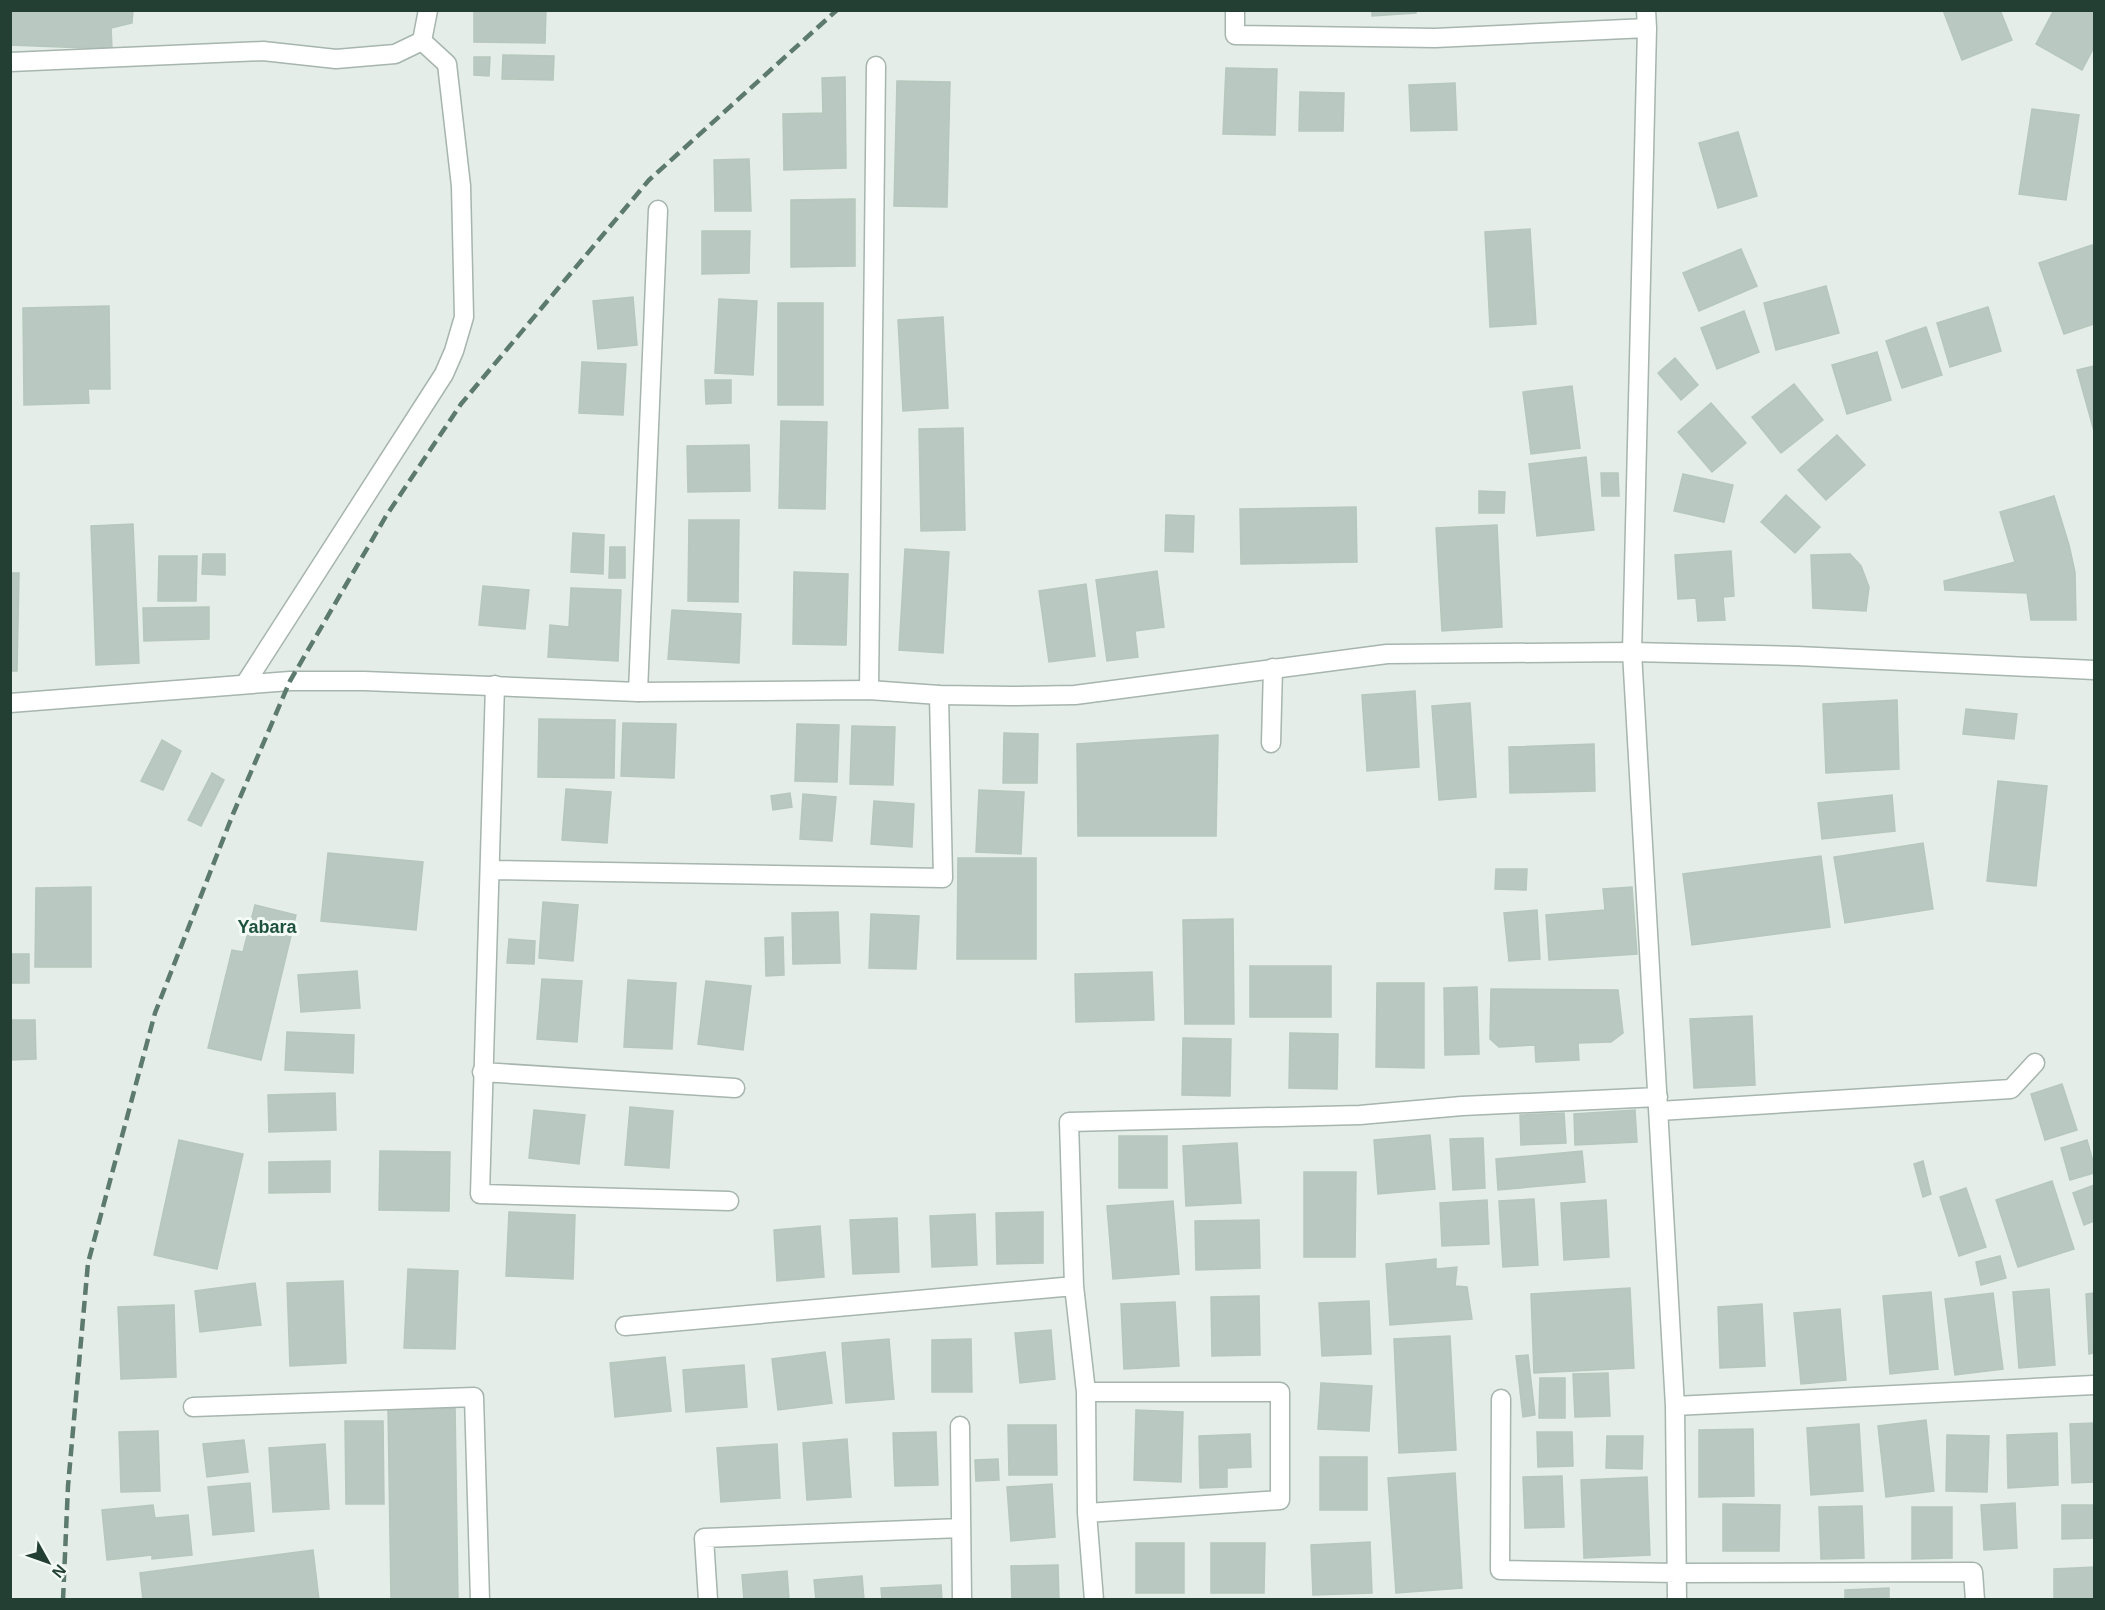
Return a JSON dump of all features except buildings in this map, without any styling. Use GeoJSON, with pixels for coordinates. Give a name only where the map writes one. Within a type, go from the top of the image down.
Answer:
{"type":"FeatureCollection","features":[{"type":"Feature","properties":{"kind":"street"},"geometry":{"type":"LineString","coordinates":[[422,41],[428,10]]}},
{"type":"Feature","properties":{"kind":"street"},"geometry":{"type":"LineString","coordinates":[[1235,10],[1235,35],[1435,38],[1646,19],[1632,652],[1675,1406],[1677,1599]]}},
{"type":"Feature","properties":{"kind":"street"},"geometry":{"type":"LineString","coordinates":[[10,62],[263,51],[336,59],[396,54],[422,41]]}},
{"type":"Feature","properties":{"kind":"street"},"geometry":{"type":"LineString","coordinates":[[245,684],[444,374],[454,351],[464,317],[461,186],[447,64],[422,41]]}},
{"type":"Feature","properties":{"kind":"street"},"geometry":{"type":"LineString","coordinates":[[869,690],[876,66]]}},
{"type":"Feature","properties":{"kind":"street"},"geometry":{"type":"LineString","coordinates":[[638,692],[658,210]]}},
{"type":"Feature","properties":{"kind":"street"},"geometry":{"type":"LineString","coordinates":[[10,703],[290,681],[495,685],[638,692],[869,690],[1011,696],[1075,695],[1387,654],[1632,652],[1797,656],[2094,670]]}},
{"type":"Feature","properties":{"kind":"street"},"geometry":{"type":"LineString","coordinates":[[1271,743],[1274,669]]}},
{"type":"Feature","properties":{"kind":"street"},"geometry":{"type":"LineString","coordinates":[[495,685],[480,1194],[729,1201]]}},
{"type":"Feature","properties":{"kind":"street"},"geometry":{"type":"LineString","coordinates":[[491,870],[943,878],[939,694]]}},
{"type":"Feature","properties":{"kind":"street"},"geometry":{"type":"LineString","coordinates":[[1094,1599],[1087,1513],[1086,1392],[1074,1286],[1069,1122],[1360,1115],[1462,1106],[1658,1104],[2012,1089],[2035,1063]]}},
{"type":"Feature","properties":{"kind":"street"},"geometry":{"type":"LineString","coordinates":[[482,1072],[735,1088]]}},
{"type":"Feature","properties":{"kind":"street"},"geometry":{"type":"LineString","coordinates":[[626,1326],[1074,1286]]}},
{"type":"Feature","properties":{"kind":"street"},"geometry":{"type":"LineString","coordinates":[[1675,1406],[2094,1385]]}},
{"type":"Feature","properties":{"kind":"street"},"geometry":{"type":"LineString","coordinates":[[1086,1392],[1280,1392],[1280,1500],[1087,1513]]}},
{"type":"Feature","properties":{"kind":"street"},"geometry":{"type":"LineString","coordinates":[[193,1407],[474,1397],[480,1599]]}},
{"type":"Feature","properties":{"kind":"street"},"geometry":{"type":"LineString","coordinates":[[1501,1399],[1500,1570],[1677,1573],[1973,1572],[1975,1599]]}},
{"type":"Feature","properties":{"kind":"street"},"geometry":{"type":"LineString","coordinates":[[960,1426],[962,1599]]}},
{"type":"Feature","properties":{"kind":"street"},"geometry":{"type":"LineString","coordinates":[[708,1599],[704,1538],[961,1528]]}},
{"type":"Feature","properties":{"kind":"railway"},"geometry":{"type":"LineString","coordinates":[[63,1600],[68,1486],[88,1263],[155,1013],[233,814],[290,681],[386,516],[461,404],[649,180],[837,10]]}},
{"type":"Feature","properties":{"kind":"district","name":"Yabara"},"geometry":{"type":"Point","coordinates":[267,927]}}]}
